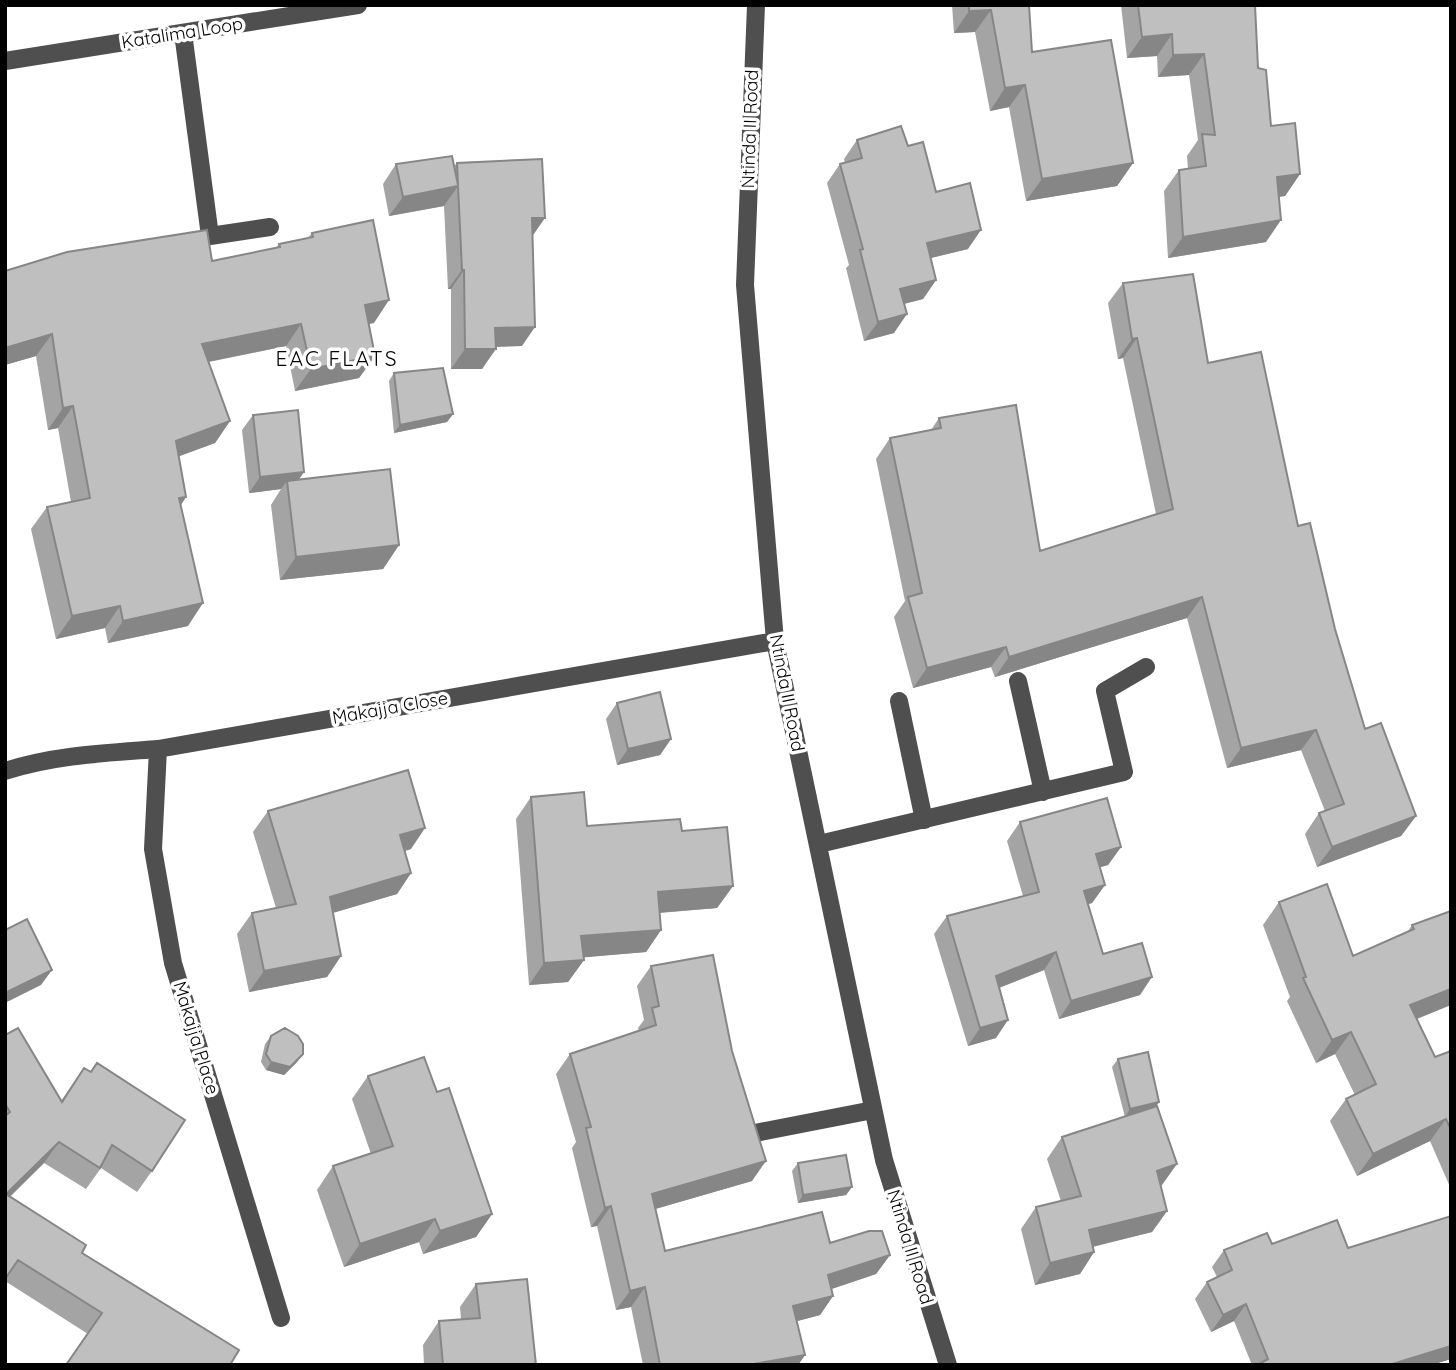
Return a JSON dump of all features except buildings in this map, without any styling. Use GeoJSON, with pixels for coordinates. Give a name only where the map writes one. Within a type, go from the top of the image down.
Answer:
{"type":"FeatureCollection","features":[{"type":"Feature","properties":{"kind":"street"},"geometry":{"type":"LineString","coordinates":[[253,5],[265,20]]}},
{"type":"Feature","properties":{"kind":"street","name":"Katalima Loop"},"geometry":{"type":"LineString","coordinates":[[5,61],[358,5]]}},
{"type":"Feature","properties":{"kind":"street","name":"Ntinda II Road"},"geometry":{"type":"LineString","coordinates":[[756,5],[745,285],[775,641],[873,1110],[902,1223],[948,1365]]}},
{"type":"Feature","properties":{"kind":"street"},"geometry":{"type":"LineString","coordinates":[[183,33],[210,236],[270,227]]}},
{"type":"Feature","properties":{"kind":"street","name":"Makajja Close"},"geometry":{"type":"LineString","coordinates":[[5,771],[30,763],[79,755],[158,749],[775,641]]}},
{"type":"Feature","properties":{"kind":"street"},"geometry":{"type":"LineString","coordinates":[[819,844],[1124,772],[1105,691],[1146,667]]}},
{"type":"Feature","properties":{"kind":"street"},"geometry":{"type":"LineString","coordinates":[[1018,681],[1043,792]]}},
{"type":"Feature","properties":{"kind":"street"},"geometry":{"type":"LineString","coordinates":[[899,701],[924,820]]}},
{"type":"Feature","properties":{"kind":"street","name":"Makajja Place"},"geometry":{"type":"LineString","coordinates":[[158,749],[153,849],[173,963],[281,1318]]}},
{"type":"Feature","properties":{"kind":"street"},"geometry":{"type":"LineString","coordinates":[[750,1134],[873,1110]]}},
{"type":"Feature","properties":{"kind":"district","name":"EAC FLATS"},"geometry":{"type":"Point","coordinates":[337,359]}}]}
